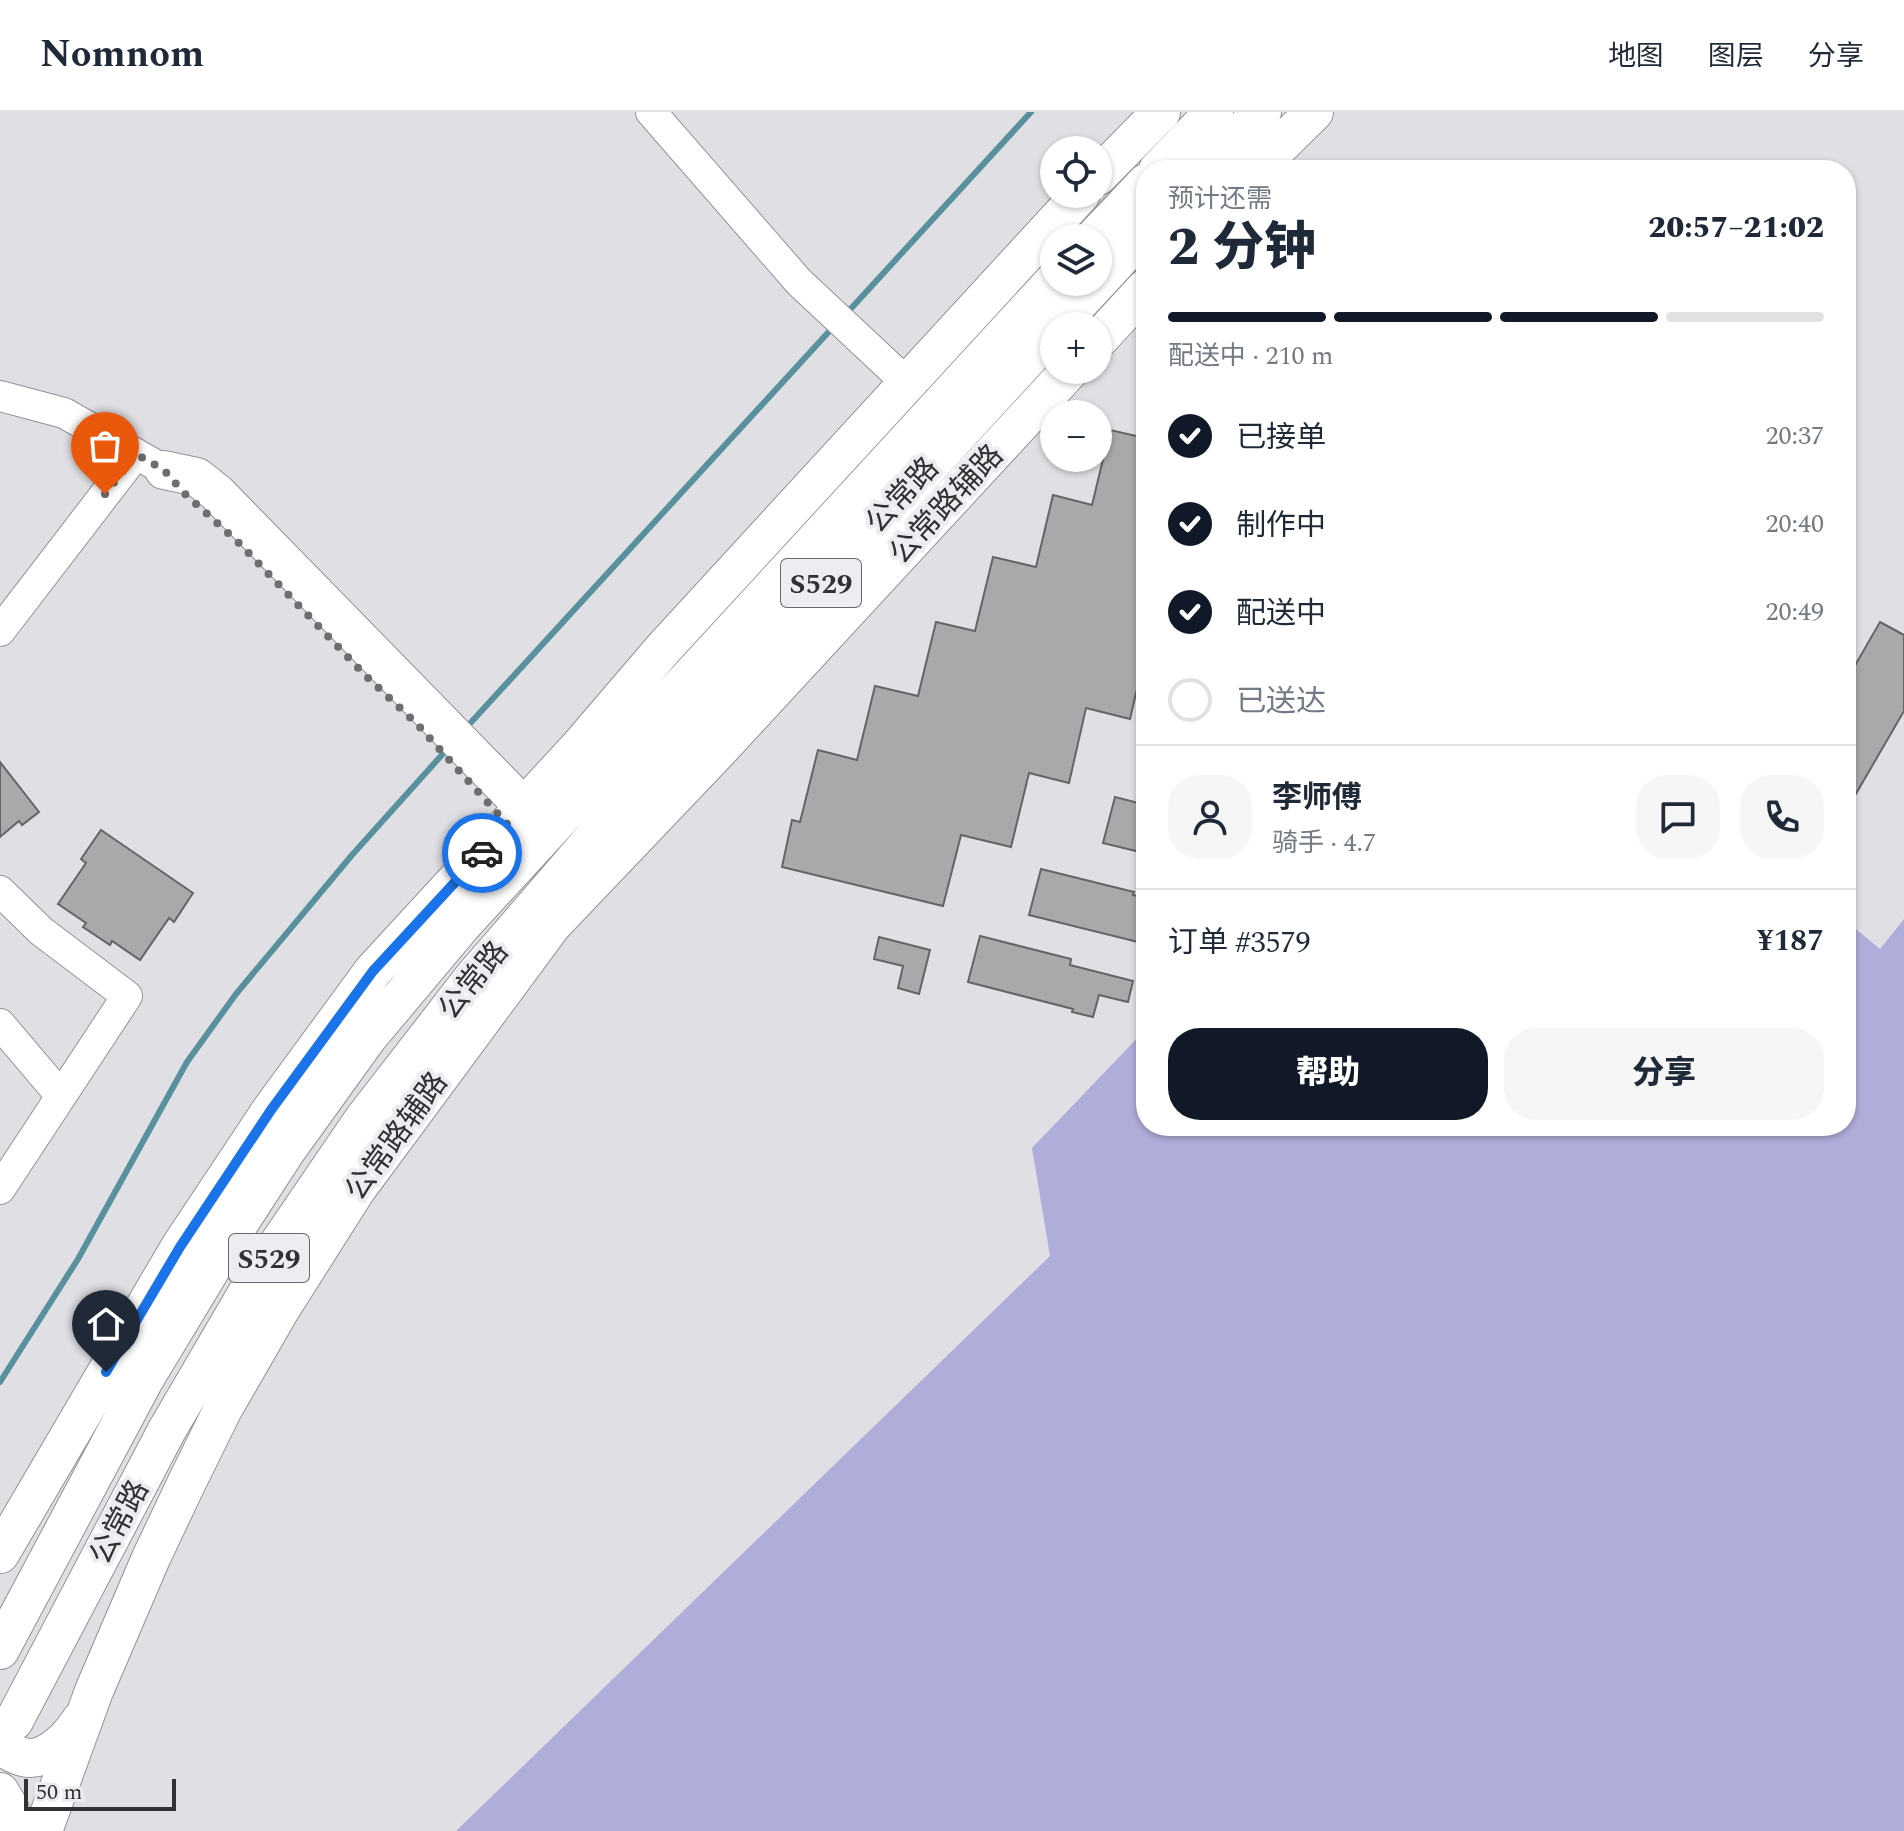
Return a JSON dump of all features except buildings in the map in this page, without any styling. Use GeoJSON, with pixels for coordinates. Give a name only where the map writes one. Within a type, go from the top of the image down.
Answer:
{"type":"FeatureCollection","features":[{"type":"Feature","properties":{"kind":"main road"},"geometry":{"type":"LineString","coordinates":[[1112,162],[1161,112]]}},
{"type":"Feature","properties":{"kind":"main road"},"geometry":{"type":"LineString","coordinates":[[1212,160],[1262,112]]}},
{"type":"Feature","properties":{"kind":"main road"},"geometry":{"type":"LineString","coordinates":[[1265,160],[1314,112]]}},
{"type":"Feature","properties":{"kind":"main road"},"geometry":{"type":"LineString","coordinates":[[1166,160],[1204,115]]}},
{"type":"Feature","properties":{"kind":"main road"},"geometry":{"type":"LineString","coordinates":[[1107,224],[1136,194]]}},
{"type":"Feature","properties":{"kind":"main road"},"geometry":{"type":"LineString","coordinates":[[0,1554],[180,1247],[271,1110],[373,971],[580,746],[663,649],[1068,208]]}},
{"type":"Feature","properties":{"kind":"main road","name":"公常路"},"geometry":{"type":"LineString","coordinates":[[1112,267],[1136,241]]}},
{"type":"Feature","properties":{"kind":"main road","name":"公常路"},"geometry":{"type":"LineString","coordinates":[[0,1650],[144,1380],[190,1302],[286,1151],[368,1037],[453,936],[1040,296]]}},
{"type":"Feature","properties":{"kind":"main road","name":"公常路"},"geometry":{"type":"LineString","coordinates":[[1071,312],[1085,296]]}},
{"type":"Feature","properties":{"kind":"main road"},"geometry":{"type":"LineString","coordinates":[[1112,325],[1136,299]]}},
{"type":"Feature","properties":{"kind":"main road","name":"公常路"},"geometry":{"type":"LineString","coordinates":[[7,1733],[167,1430],[260,1271],[363,1120],[473,978],[686,731],[1040,345]]}},
{"type":"Feature","properties":{"kind":"main road","name":"公常路辅路"},"geometry":{"type":"LineString","coordinates":[[43,1831],[94,1691],[187,1482],[223,1409],[280,1310],[356,1190],[552,925],[705,765],[1057,384]]}},
{"type":"Feature","properties":{"kind":"main road"},"geometry":{"type":"LineString","coordinates":[[150,462],[197,477],[217,493],[516,816]]}},
{"type":"Feature","properties":{"kind":"main road"},"geometry":{"type":"LineString","coordinates":[[580,746],[682,687]]}},
{"type":"Feature","properties":{"kind":"main road"},"geometry":{"type":"LineString","coordinates":[[552,925],[592,840]]}},
{"type":"Feature","properties":{"kind":"main road"},"geometry":{"type":"LineString","coordinates":[[7,1733],[26,1758],[46,1753],[75,1729],[94,1691]]}},
{"type":"Feature","properties":{"kind":"main road"},"geometry":{"type":"LineString","coordinates":[[0,1792],[17,1831]]}},
{"type":"Feature","properties":{"kind":"street"},"geometry":{"type":"LineString","coordinates":[[651,112],[811,293],[907,383]]}},
{"type":"Feature","properties":{"kind":"street"},"geometry":{"type":"LineString","coordinates":[[0,396],[64,413],[150,462],[0,631]]}},
{"type":"Feature","properties":{"kind":"street"},"geometry":{"type":"LineString","coordinates":[[0,891],[41,931],[127,996],[0,1189]]}},
{"type":"Feature","properties":{"kind":"street"},"geometry":{"type":"LineString","coordinates":[[0,1024],[61,1096]]}},
{"type":"Feature","properties":{"kind":"shaded area"},"geometry":{"type":"Polygon","coordinates":[[[1904,919],[1904,1831],[456,1831],[1050,1256],[1032,1148],[1136,1039],[1136,1136],[1856,1136],[1856,929],[1880,949],[1904,919]]]}},
{"type":"Feature","properties":{"kind":"waterway"},"geometry":{"type":"LineString","coordinates":[[846,314],[1031,112]]}},
{"type":"Feature","properties":{"kind":"waterway"},"geometry":{"type":"LineString","coordinates":[[464,730],[835,325]]}},
{"type":"Feature","properties":{"kind":"waterway"},"geometry":{"type":"LineString","coordinates":[[0,1382],[78,1259],[187,1062],[236,994],[352,855],[449,747]]}},
{"type":"Feature","properties":{"kind":"way so far"},"geometry":{"type":"LineString","coordinates":[[105,494],[136,454],[164,470],[416,723],[508,825],[482,853]]}},
{"type":"Feature","properties":{"kind":"route"},"geometry":{"type":"LineString","coordinates":[[106,1372],[180,1247],[271,1110],[373,971],[482,853]]}}]}
